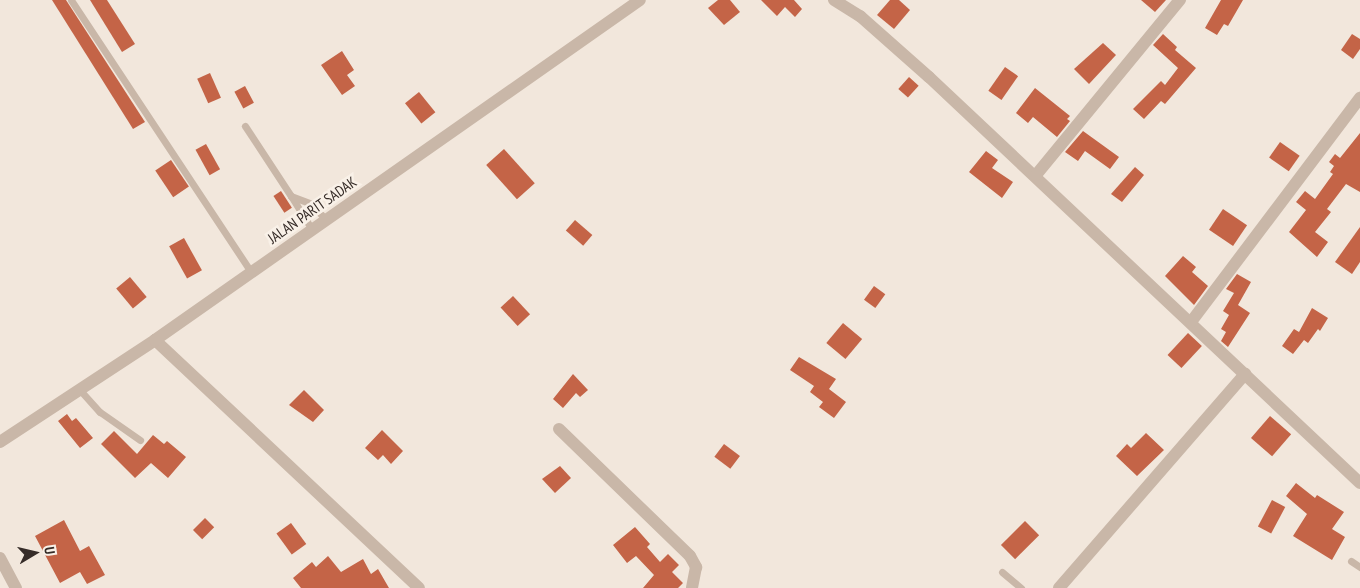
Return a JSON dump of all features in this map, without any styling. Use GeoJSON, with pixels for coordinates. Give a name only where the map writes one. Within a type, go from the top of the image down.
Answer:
{"type":"FeatureCollection","features":[{"type":"Feature","properties":{"kind":"street","name":"JALAN PARIT SADAK"},"geometry":{"type":"LineString","coordinates":[[0,442],[155,340],[640,0]]}},
{"type":"Feature","properties":{"kind":"street"},"geometry":{"type":"LineString","coordinates":[[834,0],[860,16],[1036,175],[1360,483]]}},
{"type":"Feature","properties":{"kind":"street"},"geometry":{"type":"LineString","coordinates":[[1036,175],[1180,0]]}},
{"type":"Feature","properties":{"kind":"street"},"geometry":{"type":"LineString","coordinates":[[1190,322],[1360,98]]}},
{"type":"Feature","properties":{"kind":"street"},"geometry":{"type":"LineString","coordinates":[[155,340],[419,588]]}},
{"type":"Feature","properties":{"kind":"street"},"geometry":{"type":"LineString","coordinates":[[1059,588],[1245,374]]}},
{"type":"Feature","properties":{"kind":"street"},"geometry":{"type":"LineString","coordinates":[[559,430],[690,556],[696,567],[692,588]]}},
{"type":"Feature","properties":{"kind":"street"},"geometry":{"type":"LineString","coordinates":[[0,558],[16,588]]}},
{"type":"Feature","properties":{"kind":"lane"},"geometry":{"type":"LineString","coordinates":[[71,0],[252,272]]}},
{"type":"Feature","properties":{"kind":"lane"},"geometry":{"type":"LineString","coordinates":[[245,126],[312,230]]}},
{"type":"Feature","properties":{"kind":"lane"},"geometry":{"type":"LineString","coordinates":[[291,196],[312,204],[326,220]]}},
{"type":"Feature","properties":{"kind":"lane"},"geometry":{"type":"LineString","coordinates":[[79,389],[100,412],[140,440]]}},
{"type":"Feature","properties":{"kind":"lane"},"geometry":{"type":"LineString","coordinates":[[1350,561],[1360,567]]}},
{"type":"Feature","properties":{"kind":"lane"},"geometry":{"type":"LineString","coordinates":[[1002,572],[1021,588]]}},
{"type":"Feature","properties":{"kind":"building"},"geometry":{"type":"Polygon","coordinates":[[[52,0],[66,0],[145,122],[133,129],[52,0]]]}},
{"type":"Feature","properties":{"kind":"building"},"geometry":{"type":"Polygon","coordinates":[[[90,0],[107,0],[135,44],[122,52],[90,0]]]}},
{"type":"Feature","properties":{"kind":"building"},"geometry":{"type":"Polygon","coordinates":[[[718,0],[730,0],[740,12],[724,25],[708,8],[718,0]]]}},
{"type":"Feature","properties":{"kind":"building"},"geometry":{"type":"Polygon","coordinates":[[[761,0],[794,0],[802,9],[795,17],[785,7],[777,16],[761,0]]]}},
{"type":"Feature","properties":{"kind":"building"},"geometry":{"type":"Polygon","coordinates":[[[890,0],[899,0],[910,10],[894,29],[877,15],[890,0]]]}},
{"type":"Feature","properties":{"kind":"building"},"geometry":{"type":"Polygon","coordinates":[[[1141,0],[1166,0],[1155,12],[1141,0]]]}},
{"type":"Feature","properties":{"kind":"building"},"geometry":{"type":"Polygon","coordinates":[[[1221,0],[1243,0],[1228,26],[1224,24],[1217,35],[1205,28],[1221,0]]]}},
{"type":"Feature","properties":{"kind":"building"},"geometry":{"type":"Polygon","coordinates":[[[1163,34],[1177,47],[1175,50],[1196,68],[1165,104],[1161,101],[1144,119],[1133,109],[1161,81],[1165,85],[1178,68],[1153,45],[1163,34]]]}},
{"type":"Feature","properties":{"kind":"building"},"geometry":{"type":"Polygon","coordinates":[[[1352,34],[1360,39],[1360,49],[1353,59],[1341,50],[1352,34]]]}},
{"type":"Feature","properties":{"kind":"building"},"geometry":{"type":"Polygon","coordinates":[[[1103,43],[1116,55],[1089,84],[1074,69],[1103,43]]]}},
{"type":"Feature","properties":{"kind":"building"},"geometry":{"type":"Polygon","coordinates":[[[342,51],[354,70],[347,75],[355,86],[342,95],[321,65],[342,51]]]}},
{"type":"Feature","properties":{"kind":"building"},"geometry":{"type":"Polygon","coordinates":[[[1005,67],[1018,76],[1001,100],[988,91],[1005,67]]]}},
{"type":"Feature","properties":{"kind":"building"},"geometry":{"type":"Polygon","coordinates":[[[210,73],[221,98],[208,103],[197,79],[210,73]]]}},
{"type":"Feature","properties":{"kind":"building"},"geometry":{"type":"Polygon","coordinates":[[[909,77],[919,86],[908,98],[898,89],[909,77]]]}},
{"type":"Feature","properties":{"kind":"building"},"geometry":{"type":"Polygon","coordinates":[[[245,86],[254,103],[243,108],[234,92],[245,86]]]}},
{"type":"Feature","properties":{"kind":"building"},"geometry":{"type":"Polygon","coordinates":[[[1035,88],[1070,116],[1067,119],[1070,121],[1057,137],[1033,117],[1028,123],[1016,113],[1035,88]]]}},
{"type":"Feature","properties":{"kind":"building"},"geometry":{"type":"Polygon","coordinates":[[[419,92],[435,112],[421,124],[405,103],[419,92]]]}},
{"type":"Feature","properties":{"kind":"building"},"geometry":{"type":"Polygon","coordinates":[[[1083,131],[1119,157],[1110,169],[1085,151],[1078,161],[1065,152],[1083,131]]]}},
{"type":"Feature","properties":{"kind":"building"},"geometry":{"type":"Polygon","coordinates":[[[1360,133],[1360,192],[1346,184],[1327,209],[1331,212],[1315,232],[1328,242],[1317,257],[1289,232],[1306,210],[1296,202],[1305,191],[1315,199],[1333,174],[1330,172],[1334,166],[1329,162],[1335,154],[1340,158],[1360,133]]]}},
{"type":"Feature","properties":{"kind":"building"},"geometry":{"type":"Polygon","coordinates":[[[1280,142],[1300,156],[1289,171],[1269,158],[1280,142]]]}},
{"type":"Feature","properties":{"kind":"building"},"geometry":{"type":"Polygon","coordinates":[[[206,144],[220,169],[210,175],[196,150],[206,144]]]}},
{"type":"Feature","properties":{"kind":"building"},"geometry":{"type":"Polygon","coordinates":[[[504,149],[535,183],[517,199],[486,165],[504,149]]]}},
{"type":"Feature","properties":{"kind":"building"},"geometry":{"type":"Polygon","coordinates":[[[986,151],[998,160],[992,168],[1013,182],[1002,198],[969,172],[986,151]]]}},
{"type":"Feature","properties":{"kind":"building"},"geometry":{"type":"Polygon","coordinates":[[[171,160],[189,187],[173,197],[155,171],[171,160]]]}},
{"type":"Feature","properties":{"kind":"building"},"geometry":{"type":"Polygon","coordinates":[[[1135,167],[1144,175],[1122,202],[1111,194],[1135,167]]]}},
{"type":"Feature","properties":{"kind":"building"},"geometry":{"type":"Polygon","coordinates":[[[281,191],[292,208],[284,213],[273,196],[281,191]]]}},
{"type":"Feature","properties":{"kind":"building"},"geometry":{"type":"Polygon","coordinates":[[[1223,209],[1247,225],[1233,246],[1209,230],[1223,209]]]}},
{"type":"Feature","properties":{"kind":"building"},"geometry":{"type":"Polygon","coordinates":[[[575,220],[592,235],[583,246],[566,231],[575,220]]]}},
{"type":"Feature","properties":{"kind":"building"},"geometry":{"type":"Polygon","coordinates":[[[1360,227],[1360,262],[1352,274],[1335,262],[1360,227]]]}},
{"type":"Feature","properties":{"kind":"building"},"geometry":{"type":"Polygon","coordinates":[[[184,238],[202,270],[187,279],[169,246],[184,238]]]}},
{"type":"Feature","properties":{"kind":"building"},"geometry":{"type":"Polygon","coordinates":[[[1183,256],[1196,267],[1192,272],[1208,286],[1194,305],[1165,276],[1183,256]]]}},
{"type":"Feature","properties":{"kind":"building"},"geometry":{"type":"Polygon","coordinates":[[[1237,274],[1251,282],[1238,305],[1250,313],[1228,347],[1221,341],[1226,332],[1221,329],[1229,315],[1223,311],[1234,293],[1226,289],[1237,274]]]}},
{"type":"Feature","properties":{"kind":"building"},"geometry":{"type":"Polygon","coordinates":[[[130,277],[147,297],[133,308],[116,289],[130,277]]]}},
{"type":"Feature","properties":{"kind":"building"},"geometry":{"type":"Polygon","coordinates":[[[874,286],[885,294],[875,308],[864,300],[874,286]]]}},
{"type":"Feature","properties":{"kind":"building"},"geometry":{"type":"Polygon","coordinates":[[[513,296],[530,314],[518,326],[501,308],[513,296]]]}},
{"type":"Feature","properties":{"kind":"building"},"geometry":{"type":"Polygon","coordinates":[[[1312,308],[1328,318],[1320,331],[1318,329],[1308,343],[1304,340],[1293,354],[1282,346],[1294,329],[1299,332],[1312,308]]]}},
{"type":"Feature","properties":{"kind":"building"},"geometry":{"type":"Polygon","coordinates":[[[843,323],[862,339],[845,359],[826,343],[843,323]]]}},
{"type":"Feature","properties":{"kind":"building"},"geometry":{"type":"Polygon","coordinates":[[[1188,333],[1202,346],[1181,368],[1168,355],[1188,333]]]}},
{"type":"Feature","properties":{"kind":"building"},"geometry":{"type":"Polygon","coordinates":[[[799,357],[836,379],[829,389],[846,402],[834,418],[819,407],[823,402],[810,392],[814,386],[790,370],[799,357]]]}},
{"type":"Feature","properties":{"kind":"building"},"geometry":{"type":"Polygon","coordinates":[[[573,374],[588,390],[580,397],[576,393],[563,408],[553,399],[573,374]]]}},
{"type":"Feature","properties":{"kind":"building"},"geometry":{"type":"Polygon","coordinates":[[[304,390],[324,410],[313,422],[289,405],[304,390]]]}},
{"type":"Feature","properties":{"kind":"building"},"geometry":{"type":"Polygon","coordinates":[[[67,414],[72,421],[76,418],[93,438],[80,448],[58,421],[67,414]]]}},
{"type":"Feature","properties":{"kind":"building"},"geometry":{"type":"Polygon","coordinates":[[[1270,416],[1291,434],[1272,456],[1251,438],[1270,416]]]}},
{"type":"Feature","properties":{"kind":"building"},"geometry":{"type":"Polygon","coordinates":[[[382,430],[403,451],[391,464],[383,455],[378,460],[365,448],[382,430]]]}},
{"type":"Feature","properties":{"kind":"building"},"geometry":{"type":"Polygon","coordinates":[[[114,431],[137,454],[153,435],[164,444],[167,441],[186,457],[168,478],[151,463],[135,478],[101,444],[114,431]]]}},
{"type":"Feature","properties":{"kind":"building"},"geometry":{"type":"Polygon","coordinates":[[[1146,433],[1164,450],[1137,476],[1116,456],[1127,444],[1131,448],[1146,433]]]}},
{"type":"Feature","properties":{"kind":"building"},"geometry":{"type":"Polygon","coordinates":[[[724,444],[740,456],[730,469],[714,457],[724,444]]]}},
{"type":"Feature","properties":{"kind":"building"},"geometry":{"type":"Polygon","coordinates":[[[560,466],[571,478],[555,493],[542,479],[560,466]]]}},
{"type":"Feature","properties":{"kind":"building"},"geometry":{"type":"Polygon","coordinates":[[[1296,483],[1315,498],[1317,495],[1344,512],[1332,529],[1345,537],[1332,560],[1293,536],[1307,514],[1286,496],[1296,483]]]}},
{"type":"Feature","properties":{"kind":"building"},"geometry":{"type":"Polygon","coordinates":[[[1272,500],[1285,507],[1271,534],[1258,526],[1272,500]]]}},
{"type":"Feature","properties":{"kind":"building"},"geometry":{"type":"Polygon","coordinates":[[[205,518],[214,527],[202,539],[193,530],[205,518]]]}},
{"type":"Feature","properties":{"kind":"building"},"geometry":{"type":"Polygon","coordinates":[[[64,520],[80,551],[89,546],[105,575],[87,584],[80,572],[60,583],[35,536],[64,520]]]}},
{"type":"Feature","properties":{"kind":"building"},"geometry":{"type":"Polygon","coordinates":[[[1025,521],[1039,535],[1015,559],[1001,545],[1025,521]]]}},
{"type":"Feature","properties":{"kind":"building"},"geometry":{"type":"Polygon","coordinates":[[[291,523],[306,544],[292,555],[276,534],[291,523]]]}},
{"type":"Feature","properties":{"kind":"building"},"geometry":{"type":"Polygon","coordinates":[[[635,527],[650,544],[647,547],[660,562],[668,554],[679,565],[672,572],[683,583],[678,588],[643,588],[654,575],[636,556],[627,563],[613,545],[635,527]]]}},
{"type":"Feature","properties":{"kind":"building"},"geometry":{"type":"Polygon","coordinates":[[[328,556],[341,572],[363,559],[371,574],[378,569],[389,588],[301,588],[293,578],[312,562],[316,567],[328,556]]]}}]}
